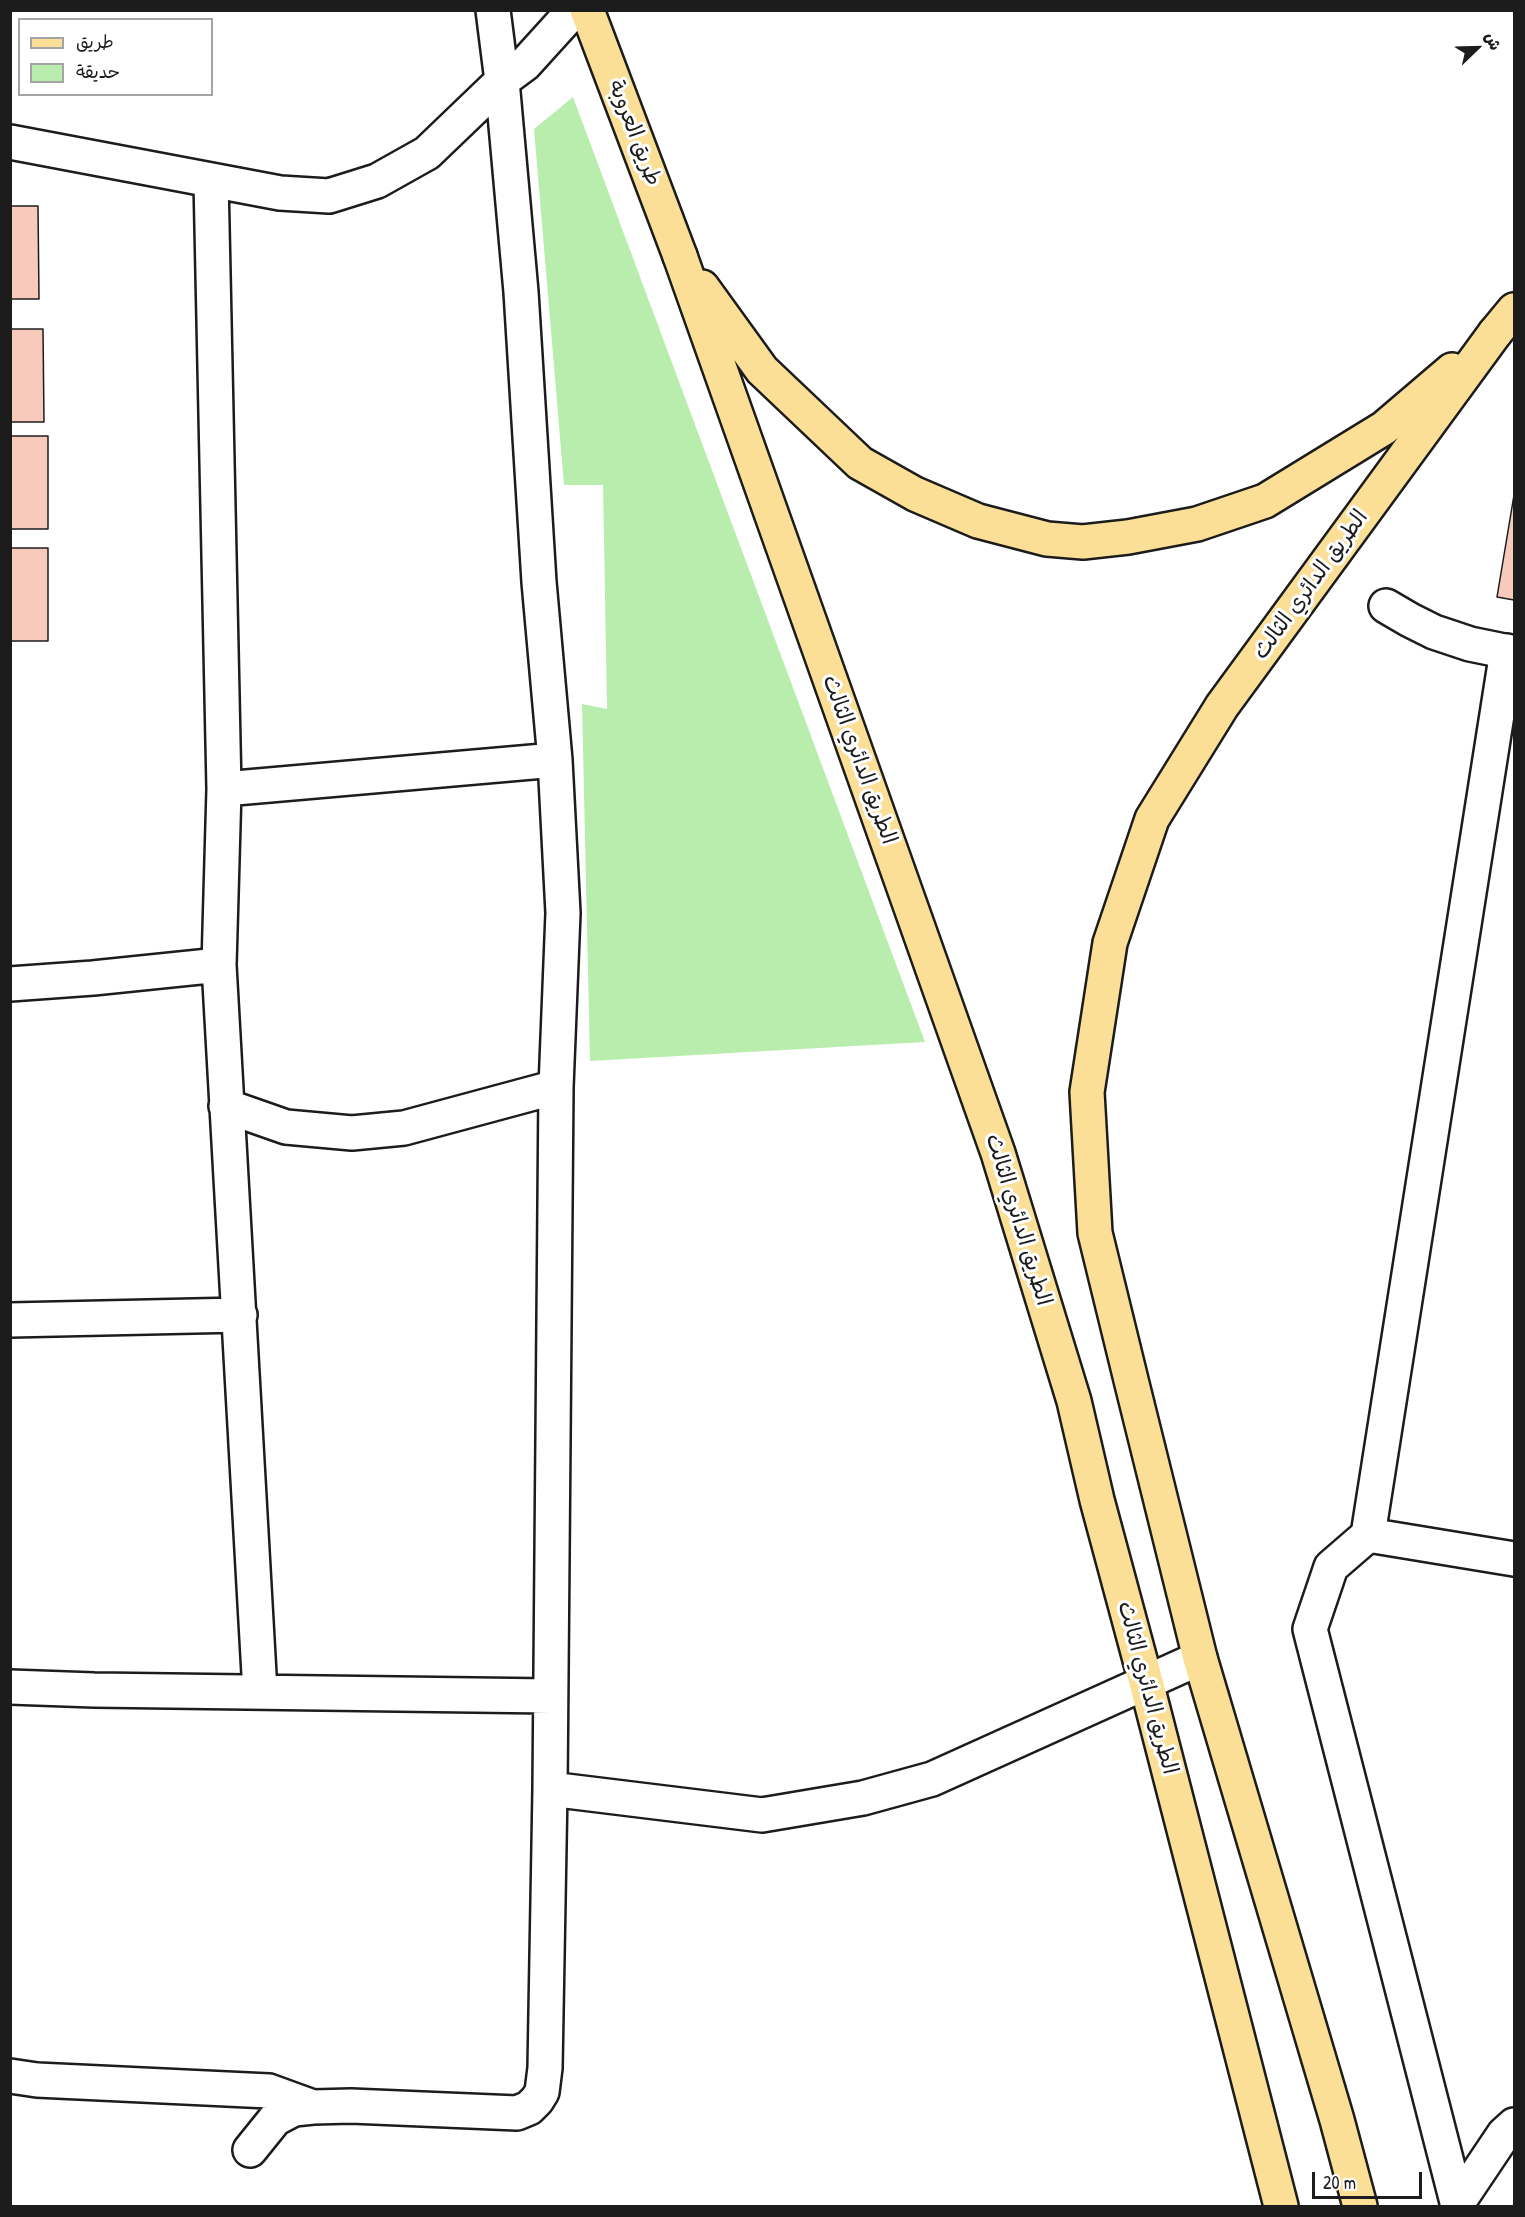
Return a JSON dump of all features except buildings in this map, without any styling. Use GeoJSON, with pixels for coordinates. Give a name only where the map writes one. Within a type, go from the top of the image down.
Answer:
{"type":"FeatureCollection","features":[{"type":"Feature","properties":{"kind":"main road","name":"طريق العروبة"},"geometry":{"type":"LineString","coordinates":[[587,10],[680,256]]}},
{"type":"Feature","properties":{"kind":"main road"},"geometry":{"type":"LineString","coordinates":[[680,256],[762,370],[860,463],[915,494],[978,521],[1047,539],[1083,542],[1128,537],[1197,524],[1265,501],[1384,428],[1505,322]]}},
{"type":"Feature","properties":{"kind":"main road","name":"الطريق الدائري الثالث"},"geometry":{"type":"LineString","coordinates":[[680,256],[998,1153],[1074,1401],[1097,1500],[1281,2206]]}},
{"type":"Feature","properties":{"kind":"main road","name":"الطريق الدائري الثالث"},"geometry":{"type":"LineString","coordinates":[[1360,2206],[1337,2120],[1200,1658],[1095,1233],[1087,1092],[1110,943],[1152,819],[1222,706],[1505,322]]}},
{"type":"Feature","properties":{"kind":"street"},"geometry":{"type":"LineString","coordinates":[[250,2150],[275,2119],[294,2109],[363,2107],[517,2113],[529,2108],[542,2092],[545,2068],[550,1789],[556,1087],[562,913],[555,760],[539,582],[521,292],[502,81],[493,10]]}},
{"type":"Feature","properties":{"kind":"street"},"geometry":{"type":"LineString","coordinates":[[10,142],[280,193],[329,196],[378,181],[427,153],[502,81],[525,64],[574,10]]}},
{"type":"Feature","properties":{"kind":"street"},"geometry":{"type":"LineString","coordinates":[[211,180],[224,789],[219,965],[260,1692]]}},
{"type":"Feature","properties":{"kind":"street"},"geometry":{"type":"LineString","coordinates":[[1386,606],[1434,632],[1470,644],[1511,652],[1368,1535],[1331,1567],[1310,1629],[1457,2205]]}},
{"type":"Feature","properties":{"kind":"street"},"geometry":{"type":"LineString","coordinates":[[224,789],[555,760]]}},
{"type":"Feature","properties":{"kind":"street"},"geometry":{"type":"LineString","coordinates":[[10,984],[219,965]]}},
{"type":"Feature","properties":{"kind":"street"},"geometry":{"type":"LineString","coordinates":[[226,1106],[286,1127],[352,1133],[405,1128],[556,1087]]}},
{"type":"Feature","properties":{"kind":"street"},"geometry":{"type":"LineString","coordinates":[[10,1320],[240,1315]]}},
{"type":"Feature","properties":{"kind":"street"},"geometry":{"type":"LineString","coordinates":[[1368,1535],[1515,1559]]}},
{"type":"Feature","properties":{"kind":"street"},"geometry":{"type":"LineString","coordinates":[[550,1789],[762,1815],[863,1798],[932,1779],[1200,1658]]}},
{"type":"Feature","properties":{"kind":"street"},"geometry":{"type":"LineString","coordinates":[[10,1686],[94,1690],[550,1696]]}},
{"type":"Feature","properties":{"kind":"street"},"geometry":{"type":"LineString","coordinates":[[10,2076],[37,2080],[269,2091],[313,2107]]}},
{"type":"Feature","properties":{"kind":"street"},"geometry":{"type":"LineString","coordinates":[[1457,2205],[1504,2134],[1515,2125]]}},
{"type":"Feature","properties":{"kind":"green space"},"geometry":{"type":"Polygon","coordinates":[[[573,97],[925,1042],[590,1061],[582,704],[607,709],[603,485],[564,485],[534,129],[573,97]]]}}]}
